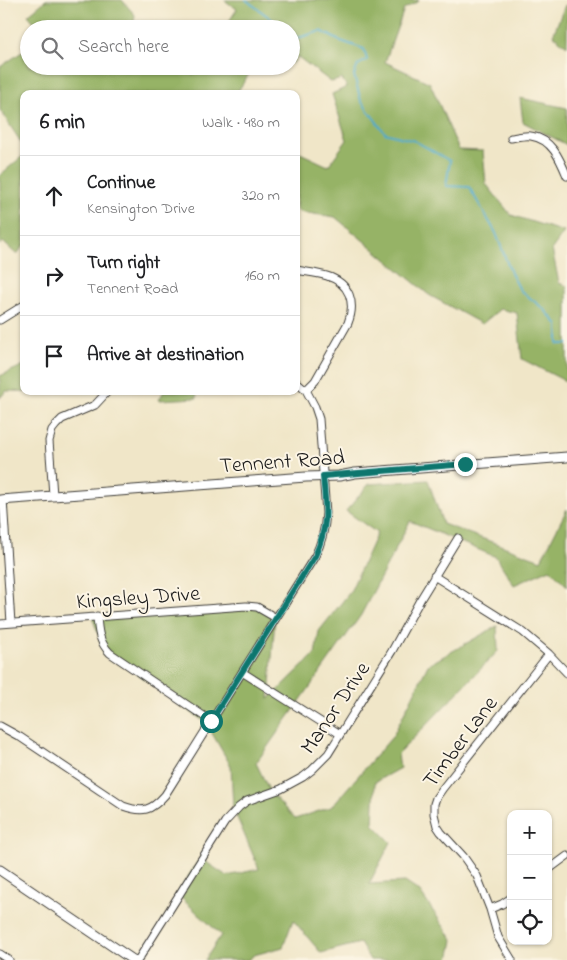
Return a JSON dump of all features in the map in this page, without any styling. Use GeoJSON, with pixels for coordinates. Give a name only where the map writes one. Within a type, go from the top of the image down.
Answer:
{"type":"FeatureCollection","features":[{"type":"Feature","properties":{"kind":"street"},"geometry":{"type":"LineString","coordinates":[[511,138],[529,136],[544,141],[558,155],[567,176]]}},
{"type":"Feature","properties":{"kind":"street"},"geometry":{"type":"LineString","coordinates":[[300,271],[326,275],[336,279],[346,288],[352,303],[351,316],[348,323],[315,381],[306,390]]}},
{"type":"Feature","properties":{"kind":"street"},"geometry":{"type":"LineString","coordinates":[[0,320],[20,308]]}},
{"type":"Feature","properties":{"kind":"street"},"geometry":{"type":"LineString","coordinates":[[0,726],[20,737],[120,804],[132,809],[145,810],[158,803],[321,544],[326,523],[318,419],[315,407],[306,390],[300,385]]}},
{"type":"Feature","properties":{"kind":"street"},"geometry":{"type":"LineString","coordinates":[[53,495],[49,441],[52,430],[62,419],[95,405],[104,395]]}},
{"type":"Feature","properties":{"kind":"street","name":"Tennent Road"},"geometry":{"type":"LineString","coordinates":[[2,500],[567,457]]}},
{"type":"Feature","properties":{"kind":"street"},"geometry":{"type":"LineString","coordinates":[[2,500],[11,623]]}},
{"type":"Feature","properties":{"kind":"street","name":"Manor Drive"},"geometry":{"type":"LineString","coordinates":[[138,960],[225,822],[239,806],[247,801],[281,789],[303,777],[328,754],[392,651],[434,576],[458,538]]}},
{"type":"Feature","properties":{"kind":"street"},"geometry":{"type":"LineString","coordinates":[[434,576],[523,632],[549,654],[567,673]]}},
{"type":"Feature","properties":{"kind":"street","name":"Kingsley Drive"},"geometry":{"type":"LineString","coordinates":[[0,624],[248,606],[258,607],[276,618]]}},
{"type":"Feature","properties":{"kind":"street"},"geometry":{"type":"LineString","coordinates":[[97,616],[99,637],[110,653],[211,721]]}},
{"type":"Feature","properties":{"kind":"street","name":"Timber Lane"},"geometry":{"type":"LineString","coordinates":[[512,960],[498,937],[480,882],[463,856],[437,826],[434,804],[442,788],[549,654]]}},
{"type":"Feature","properties":{"kind":"street"},"geometry":{"type":"LineString","coordinates":[[242,672],[340,734]]}},
{"type":"Feature","properties":{"kind":"street"},"geometry":{"type":"LineString","coordinates":[[552,867],[567,856]]}},
{"type":"Feature","properties":{"kind":"street"},"geometry":{"type":"LineString","coordinates":[[0,870],[133,960]]}},
{"type":"Feature","properties":{"kind":"street"},"geometry":{"type":"LineString","coordinates":[[490,910],[508,900]]}},
{"type":"Feature","properties":{"kind":"street"},"geometry":{"type":"LineString","coordinates":[[0,954],[9,960]]}},
{"type":"Feature","properties":{"kind":"green space"},"geometry":{"type":"Polygon","coordinates":[[[46,0],[122,0],[135,15],[134,20],[32,20],[28,15],[46,0]]]}},
{"type":"Feature","properties":{"kind":"green space"},"geometry":{"type":"Polygon","coordinates":[[[224,0],[419,0],[404,9],[385,62],[430,83],[459,150],[483,151],[486,184],[511,215],[564,232],[552,249],[559,283],[567,286],[567,382],[522,359],[517,313],[500,309],[482,324],[429,295],[335,217],[300,212],[300,153],[328,166],[347,140],[332,94],[347,87],[342,79],[331,82],[300,59],[300,20],[230,20],[237,9],[224,0]]]}},
{"type":"Feature","properties":{"kind":"green space"},"geometry":{"type":"Polygon","coordinates":[[[565,5],[567,6],[567,46],[553,35],[565,5]]]}},
{"type":"Feature","properties":{"kind":"green space"},"geometry":{"type":"Polygon","coordinates":[[[20,53],[20,75],[248,75],[239,90],[20,90],[20,141],[0,110],[0,67],[20,53]]]}},
{"type":"Feature","properties":{"kind":"green space"},"geometry":{"type":"Polygon","coordinates":[[[520,98],[567,108],[567,145],[523,122],[520,98]]]}},
{"type":"Feature","properties":{"kind":"green space"},"geometry":{"type":"Polygon","coordinates":[[[20,158],[20,250],[17,255],[3,242],[0,245],[0,175],[20,158]]]}},
{"type":"Feature","properties":{"kind":"green space"},"geometry":{"type":"Polygon","coordinates":[[[20,367],[20,391],[6,391],[0,398],[0,376],[20,367]]]}},
{"type":"Feature","properties":{"kind":"green space"},"geometry":{"type":"Polygon","coordinates":[[[162,395],[197,395],[197,398],[159,400],[162,395]]]}},
{"type":"Feature","properties":{"kind":"green space"},"geometry":{"type":"Polygon","coordinates":[[[428,480],[443,524],[541,560],[567,509],[567,586],[550,569],[514,585],[496,557],[410,521],[361,615],[256,763],[270,792],[295,819],[331,807],[393,736],[428,665],[497,626],[498,651],[398,754],[400,768],[375,782],[373,824],[391,842],[369,884],[405,882],[420,892],[453,940],[449,960],[370,960],[360,943],[321,953],[293,920],[283,947],[254,955],[248,960],[205,960],[221,935],[177,894],[200,858],[227,876],[259,869],[233,808],[231,766],[206,723],[103,649],[92,616],[259,608],[275,617],[269,699],[315,654],[319,631],[350,592],[377,533],[346,511],[369,484],[428,480]]]}},
{"type":"Feature","properties":{"kind":"waterway"},"geometry":{"type":"LineString","coordinates":[[246,0],[273,20]]}},
{"type":"Feature","properties":{"kind":"waterway"},"geometry":{"type":"LineString","coordinates":[[300,37],[321,31],[338,40],[364,49],[367,60],[358,65],[354,75],[361,101],[385,133],[415,141],[450,161],[446,186],[469,187],[496,233],[511,273],[520,290],[544,309],[558,325],[558,344],[567,344]]}},
{"type":"Feature","properties":{"kind":"route"},"geometry":{"type":"LineString","coordinates":[[211,721],[321,544],[326,523],[323,476],[465,464]]}}]}
